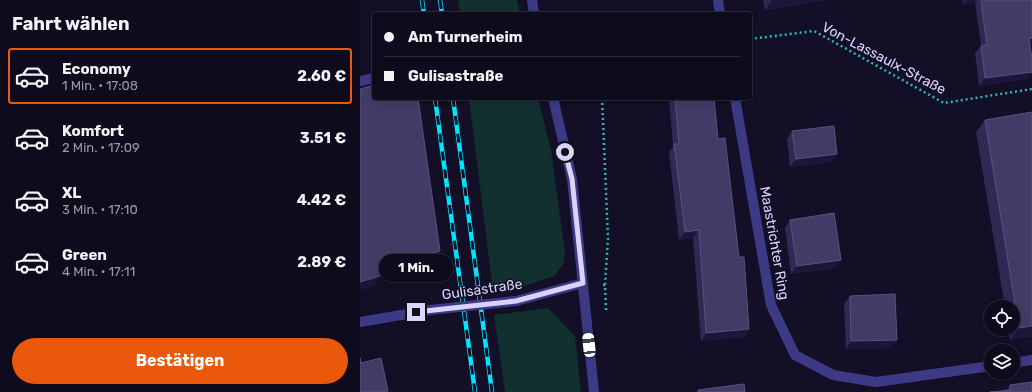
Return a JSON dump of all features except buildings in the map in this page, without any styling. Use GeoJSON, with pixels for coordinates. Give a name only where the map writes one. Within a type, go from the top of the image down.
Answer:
{"type":"FeatureCollection","features":[{"type":"Feature","properties":{"kind":"street"},"geometry":{"type":"LineString","coordinates":[[532,0],[534,12]]}},
{"type":"Feature","properties":{"kind":"street"},"geometry":{"type":"LineString","coordinates":[[718,0],[720,12]]}},
{"type":"Feature","properties":{"kind":"street"},"geometry":{"type":"LineString","coordinates":[[360,81],[372,78]]}},
{"type":"Feature","properties":{"kind":"street"},"geometry":{"type":"LineString","coordinates":[[553,100],[572,179],[594,392]]}},
{"type":"Feature","properties":{"kind":"street","name":"Maastrichter Ring"},"geometry":{"type":"LineString","coordinates":[[735,100],[771,305],[795,355],[834,375],[876,382],[984,367]]}},
{"type":"Feature","properties":{"kind":"street","name":"Gulisastraße"},"geometry":{"type":"LineString","coordinates":[[360,322],[430,310],[516,301],[583,283]]}},
{"type":"Feature","properties":{"kind":"street"},"geometry":{"type":"LineString","coordinates":[[1020,362],[1032,360]]}},
{"type":"Feature","properties":{"kind":"path","name":"Von-Lassaulx-Straße"},"geometry":{"type":"LineString","coordinates":[[752,39],[814,31],[944,103],[1032,90]]}},
{"type":"Feature","properties":{"kind":"path"},"geometry":{"type":"LineString","coordinates":[[602,100],[608,238],[604,285]]}},
{"type":"Feature","properties":{"kind":"green space"},"geometry":{"type":"Polygon","coordinates":[[[458,0],[517,0],[520,12],[460,12],[458,0]]]}},
{"type":"Feature","properties":{"kind":"green space"},"geometry":{"type":"Polygon","coordinates":[[[469,100],[538,100],[551,150],[565,253],[564,263],[554,276],[515,289],[493,291],[469,100]]]}},
{"type":"Feature","properties":{"kind":"green space"},"geometry":{"type":"Polygon","coordinates":[[[548,308],[575,336],[581,392],[505,392],[494,315],[548,308]]]}},
{"type":"Feature","properties":{"kind":"railway"},"geometry":{"type":"LineString","coordinates":[[422,0],[424,12]]}},
{"type":"Feature","properties":{"kind":"railway"},"geometry":{"type":"LineString","coordinates":[[440,0],[442,12]]}},
{"type":"Feature","properties":{"kind":"railway"},"geometry":{"type":"LineString","coordinates":[[435,100],[475,392]]}},
{"type":"Feature","properties":{"kind":"railway"},"geometry":{"type":"LineString","coordinates":[[453,100],[492,392]]}},
{"type":"Feature","properties":{"kind":"route"},"geometry":{"type":"LineString","coordinates":[[416,312],[516,301],[583,283],[572,179],[565,152]]}}]}
